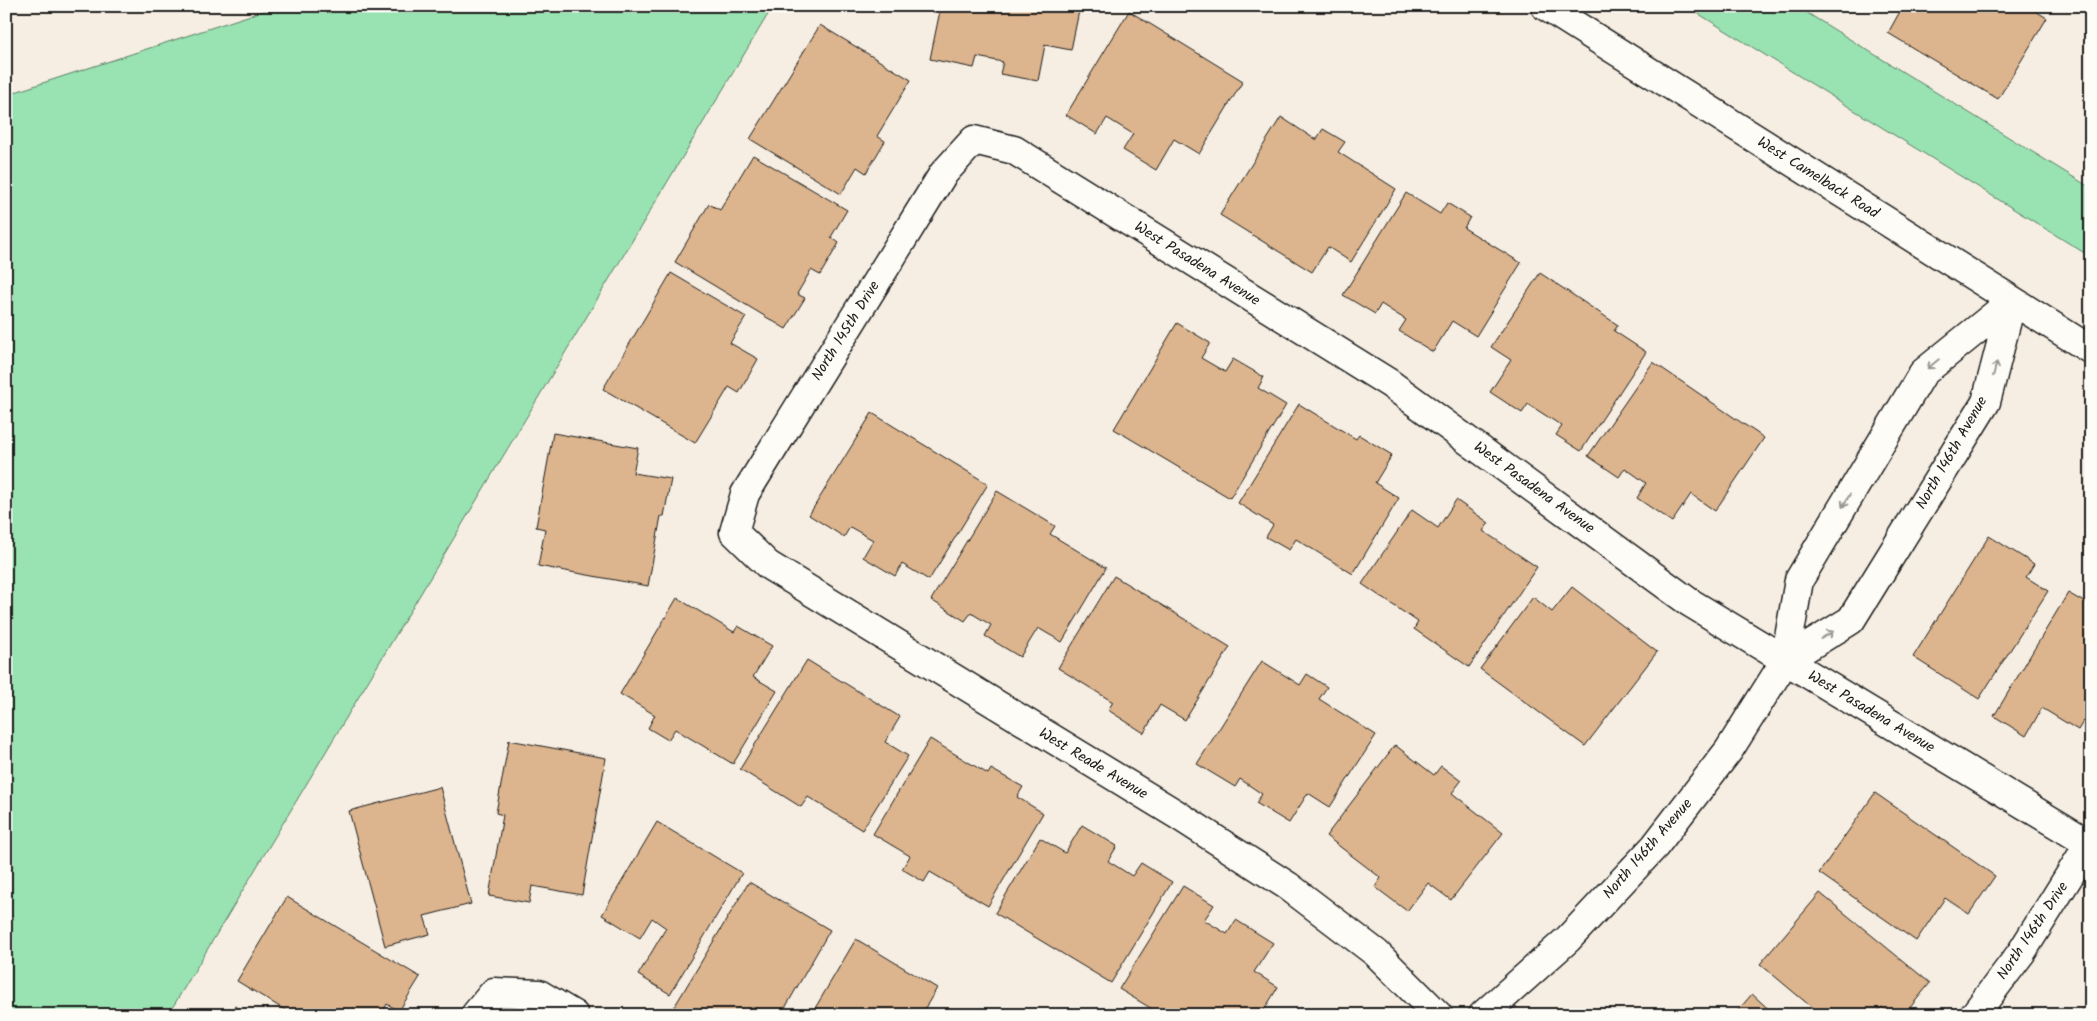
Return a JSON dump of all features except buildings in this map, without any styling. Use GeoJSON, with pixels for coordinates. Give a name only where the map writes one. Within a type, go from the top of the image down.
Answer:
{"type":"FeatureCollection","features":[{"type":"Feature","properties":{"kind":"street","name":"West Camelback Road"},"geometry":{"type":"LineString","coordinates":[[1545,6],[2091,350]]}},
{"type":"Feature","properties":{"kind":"street","name":"North 145th Drive"},"geometry":{"type":"LineString","coordinates":[[734,532],[745,494],[943,174],[974,140]]}},
{"type":"Feature","properties":{"kind":"street","name":"West Pasadena Avenue"},"geometry":{"type":"LineString","coordinates":[[974,140],[1014,150],[1389,383],[1689,602],[2090,845]]}},
{"type":"Feature","properties":{"kind":"street","name":"North 146th Avenue"},"geometry":{"type":"LineString","coordinates":[[1483,1015],[1568,940],[1655,846],[1729,750],[1785,661],[1800,580],[1922,373],[2012,301]]}},
{"type":"Feature","properties":{"kind":"street","name":"North 146th Avenue"},"geometry":{"type":"LineString","coordinates":[[1785,661],[1851,620],[1986,402],[2012,301]]}},
{"type":"Feature","properties":{"kind":"street","name":"West Reade Avenue"},"geometry":{"type":"LineString","coordinates":[[734,532],[768,565],[1176,814],[1288,886],[1376,953],[1438,1015]]}},
{"type":"Feature","properties":{"kind":"street","name":"North 146th Drive"},"geometry":{"type":"LineString","coordinates":[[1974,1015],[2021,953],[2090,845]]}},
{"type":"Feature","properties":{"kind":"street"},"geometry":{"type":"LineString","coordinates":[[475,1015],[494,992],[539,994],[574,1015]]}},
{"type":"Feature","properties":{"kind":"green space"},"geometry":{"type":"Polygon","coordinates":[[[278,6],[773,6],[168,1015],[6,1015],[6,95],[278,6]]]}},
{"type":"Feature","properties":{"kind":"green space"},"geometry":{"type":"Polygon","coordinates":[[[1686,6],[1796,6],[2091,188],[2091,257],[1686,6]]]}}]}
